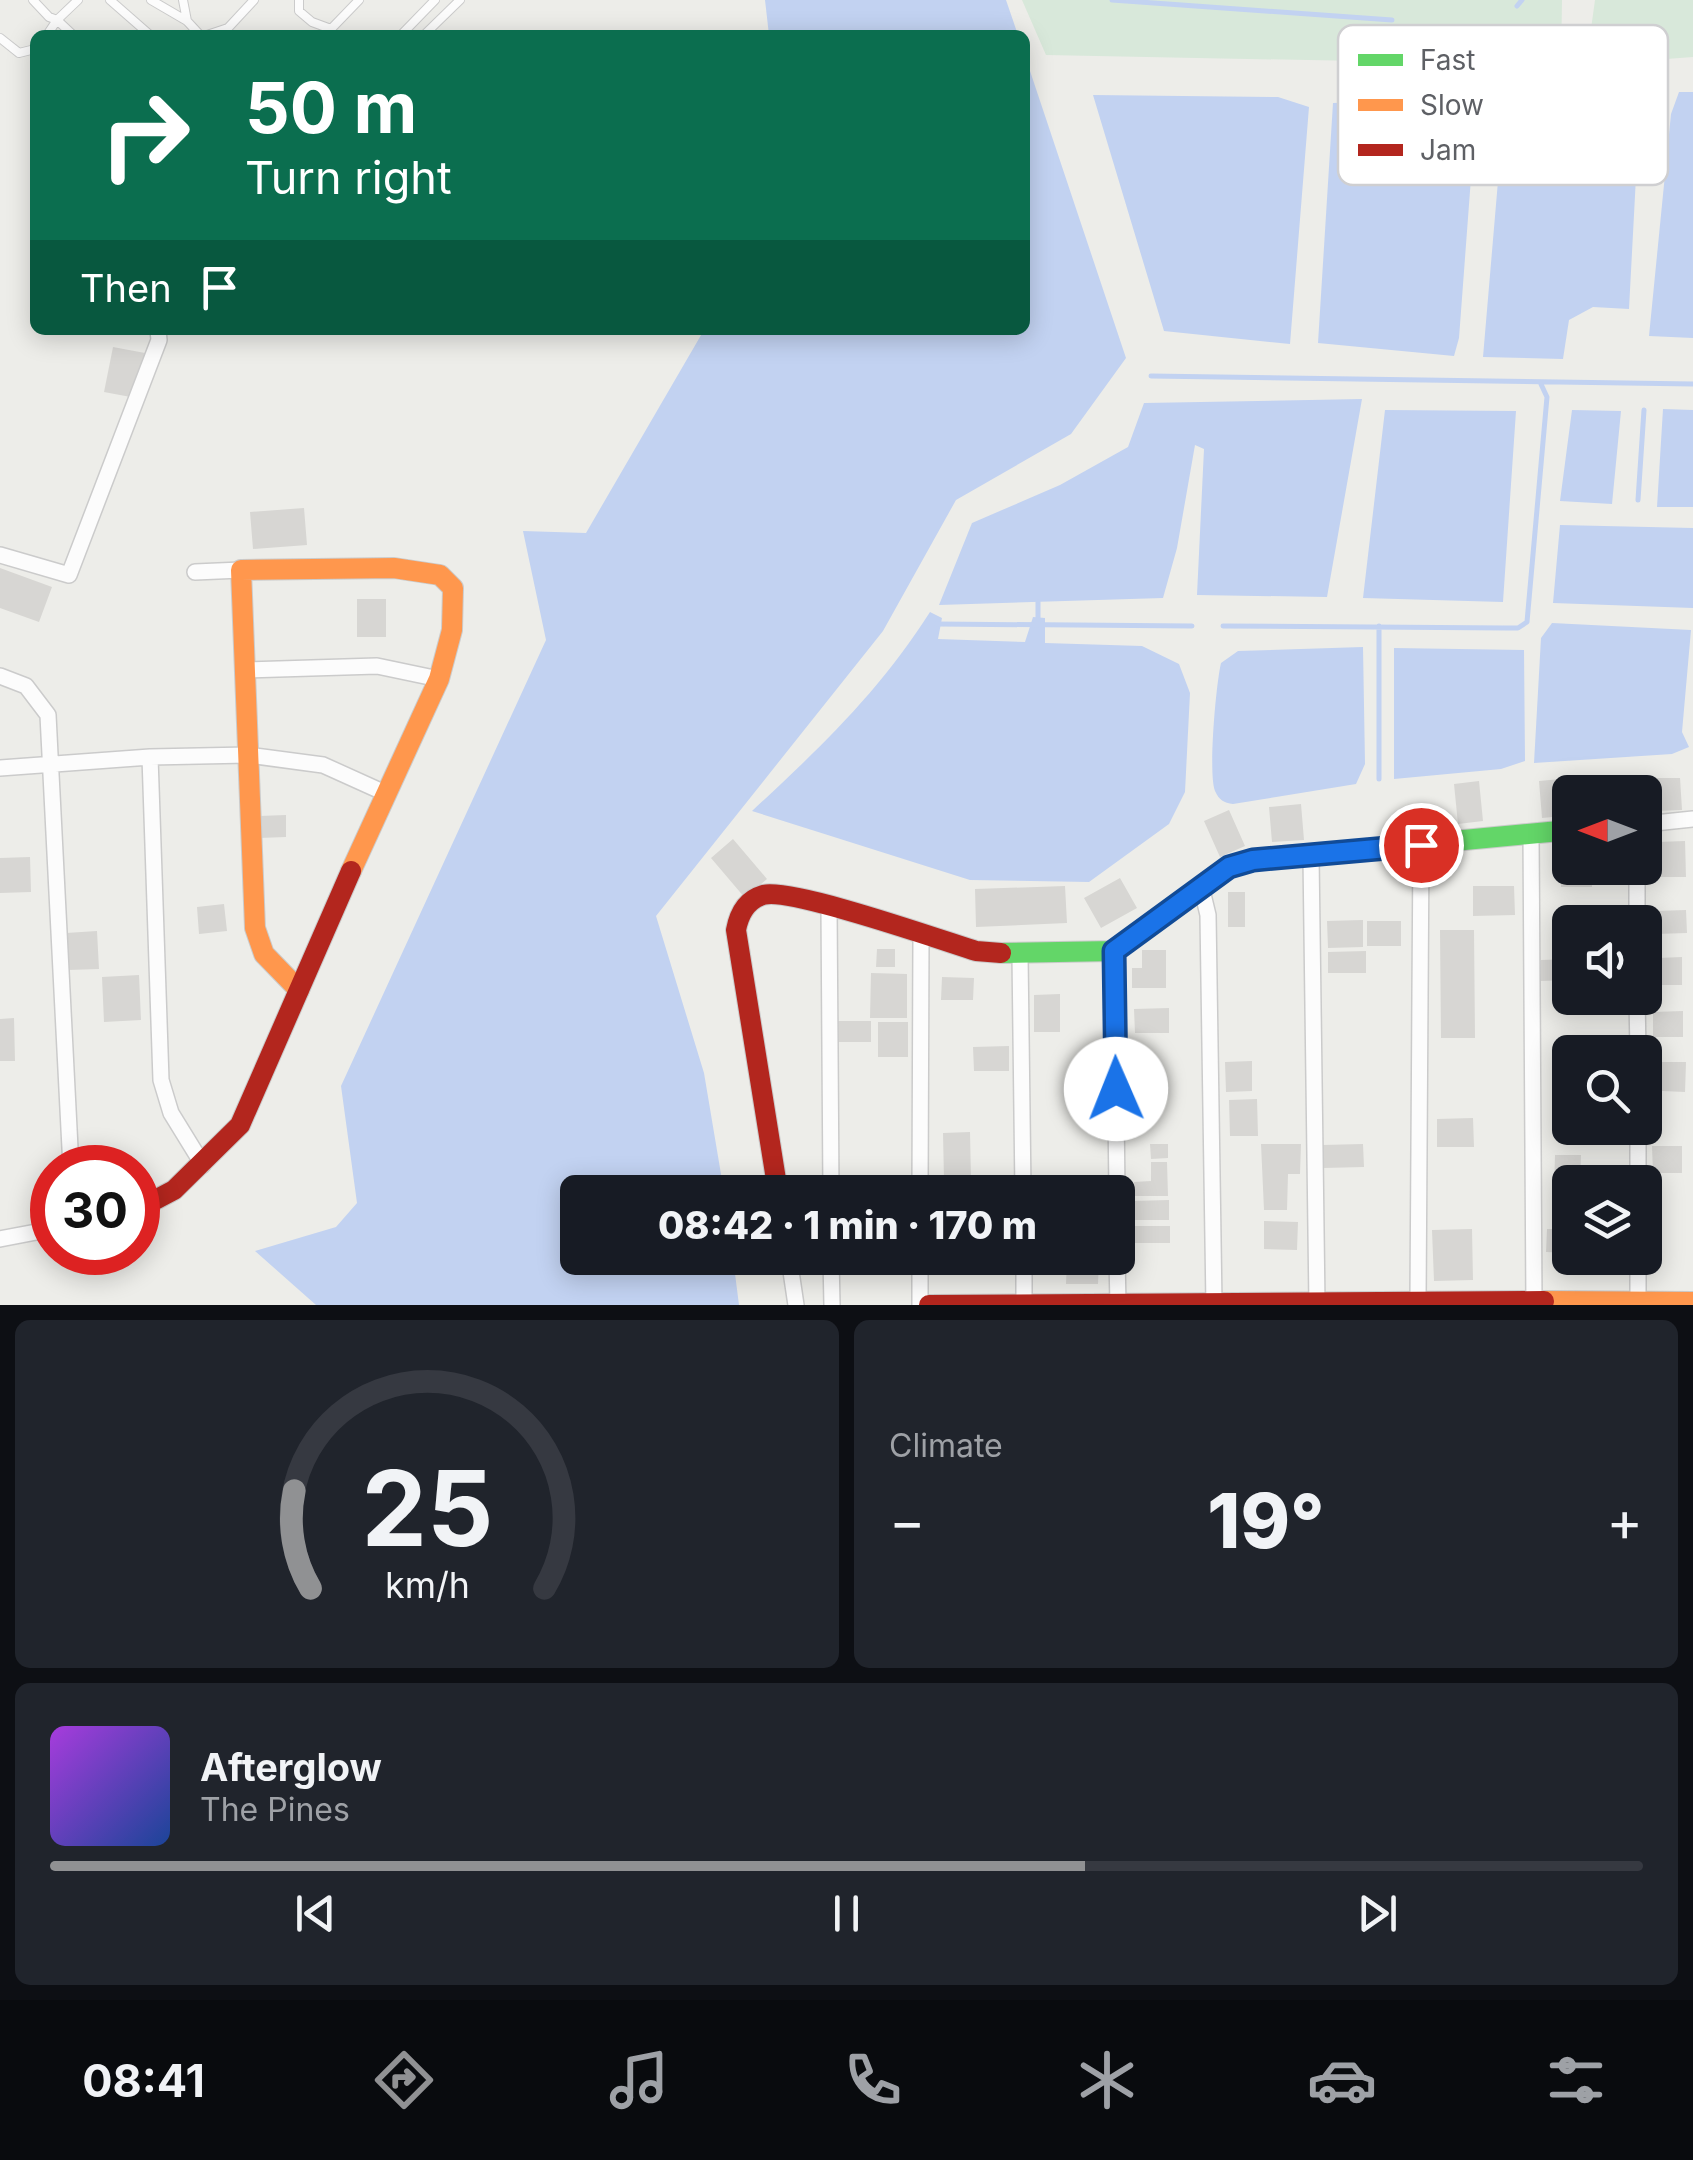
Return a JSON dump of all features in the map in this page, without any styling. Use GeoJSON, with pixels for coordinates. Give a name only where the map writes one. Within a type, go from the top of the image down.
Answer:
{"type":"FeatureCollection","features":[{"type":"Feature","properties":{"kind":"street"},"geometry":{"type":"LineString","coordinates":[[0,554],[69,575],[158,335]]}},
{"type":"Feature","properties":{"kind":"street"},"geometry":{"type":"LineString","coordinates":[[160,1197],[203,1165],[240,1125],[439,679],[452,630],[453,588],[440,575],[394,568],[195,572]]}},
{"type":"Feature","properties":{"kind":"street"},"geometry":{"type":"LineString","coordinates":[[241,570],[256,928],[264,954],[299,990]]}},
{"type":"Feature","properties":{"kind":"street"},"geometry":{"type":"LineString","coordinates":[[246,670],[377,666],[439,679]]}},
{"type":"Feature","properties":{"kind":"street"},"geometry":{"type":"LineString","coordinates":[[0,676],[26,686],[48,715],[69,1145]]}},
{"type":"Feature","properties":{"kind":"street"},"geometry":{"type":"LineString","coordinates":[[0,768],[248,755],[322,765],[385,793]]}},
{"type":"Feature","properties":{"kind":"street"},"geometry":{"type":"LineString","coordinates":[[150,758],[161,1080],[172,1113],[203,1165]]}},
{"type":"Feature","properties":{"kind":"street"},"geometry":{"type":"LineString","coordinates":[[1662,822],[1693,819]]}},
{"type":"Feature","properties":{"kind":"street"},"geometry":{"type":"LineString","coordinates":[[775,1175],[736,923],[750,902],[768,893],[829,906],[976,952],[1020,955],[1114,951],[1229,867],[1552,831]]}},
{"type":"Feature","properties":{"kind":"street"},"geometry":{"type":"LineString","coordinates":[[1531,832],[1534,1304]]}},
{"type":"Feature","properties":{"kind":"street"},"geometry":{"type":"LineString","coordinates":[[1418,1300],[1421,845]]}},
{"type":"Feature","properties":{"kind":"street"},"geometry":{"type":"LineString","coordinates":[[1311,856],[1317,1303]]}},
{"type":"Feature","properties":{"kind":"street"},"geometry":{"type":"LineString","coordinates":[[1201,886],[1208,914],[1214,1304]]}},
{"type":"Feature","properties":{"kind":"street"},"geometry":{"type":"LineString","coordinates":[[829,906],[831,1175]]}},
{"type":"Feature","properties":{"kind":"street"},"geometry":{"type":"LineString","coordinates":[[920,1175],[922,937]]}},
{"type":"Feature","properties":{"kind":"street"},"geometry":{"type":"LineString","coordinates":[[1114,951],[1117,1175]]}},
{"type":"Feature","properties":{"kind":"street"},"geometry":{"type":"LineString","coordinates":[[1020,955],[1023,1175]]}},
{"type":"Feature","properties":{"kind":"street"},"geometry":{"type":"LineString","coordinates":[[0,1239],[30,1233]]}},
{"type":"Feature","properties":{"kind":"street"},"geometry":{"type":"LineString","coordinates":[[792,1275],[796,1305]]}},
{"type":"Feature","properties":{"kind":"street"},"geometry":{"type":"LineString","coordinates":[[831,1275],[832,1305]]}},
{"type":"Feature","properties":{"kind":"street"},"geometry":{"type":"LineString","coordinates":[[920,1275],[920,1305]]}},
{"type":"Feature","properties":{"kind":"street"},"geometry":{"type":"LineString","coordinates":[[1024,1275],[1024,1304]]}},
{"type":"Feature","properties":{"kind":"street"},"geometry":{"type":"LineString","coordinates":[[1117,1275],[1118,1304]]}},
{"type":"Feature","properties":{"kind":"street"},"geometry":{"type":"LineString","coordinates":[[1638,1275],[1638,1304]]}},
{"type":"Feature","properties":{"kind":"street"},"geometry":{"type":"LineString","coordinates":[[929,1305],[1418,1300],[1534,1304],[1693,1302]]}},
{"type":"Feature","properties":{"kind":"lane"},"geometry":{"type":"LineString","coordinates":[[33,0],[68,30]]}},
{"type":"Feature","properties":{"kind":"lane"},"geometry":{"type":"LineString","coordinates":[[50,30],[78,0]]}},
{"type":"Feature","properties":{"kind":"lane"},"geometry":{"type":"LineString","coordinates":[[110,0],[144,30]]}},
{"type":"Feature","properties":{"kind":"lane"},"geometry":{"type":"LineString","coordinates":[[151,0],[198,30]]}},
{"type":"Feature","properties":{"kind":"lane"},"geometry":{"type":"LineString","coordinates":[[183,0],[187,20]]}},
{"type":"Feature","properties":{"kind":"lane"},"geometry":{"type":"LineString","coordinates":[[224,30],[254,0]]}},
{"type":"Feature","properties":{"kind":"lane"},"geometry":{"type":"LineString","coordinates":[[299,0],[299,11],[328,30]]}},
{"type":"Feature","properties":{"kind":"lane"},"geometry":{"type":"LineString","coordinates":[[334,30],[359,0]]}},
{"type":"Feature","properties":{"kind":"lane"},"geometry":{"type":"LineString","coordinates":[[407,30],[435,0]]}},
{"type":"Feature","properties":{"kind":"lane"},"geometry":{"type":"LineString","coordinates":[[429,30],[460,0]]}},
{"type":"Feature","properties":{"kind":"lane"},"geometry":{"type":"LineString","coordinates":[[0,38],[30,59]]}},
{"type":"Feature","properties":{"kind":"lane"},"geometry":{"type":"LineString","coordinates":[[24,53],[30,51]]}},
{"type":"Feature","properties":{"kind":"green space"},"geometry":{"type":"Polygon","coordinates":[[[1022,0],[1562,0],[1562,25],[1338,25],[1338,61],[1046,55],[1022,0]]]}},
{"type":"Feature","properties":{"kind":"green space"},"geometry":{"type":"Polygon","coordinates":[[[1595,0],[1693,0],[1693,57],[1668,59],[1668,25],[1592,25],[1595,0]]]}},
{"type":"Feature","properties":{"kind":"water"},"geometry":{"type":"Polygon","coordinates":[[[765,0],[1006,0],[1016,30],[768,30],[765,0]]]}},
{"type":"Feature","properties":{"kind":"water"},"geometry":{"type":"Polygon","coordinates":[[[1030,71],[1126,358],[1071,434],[956,500],[883,631],[656,916],[704,1073],[721,1175],[560,1175],[560,1275],[735,1275],[739,1305],[316,1305],[255,1251],[336,1227],[357,1203],[341,1086],[546,640],[523,531],[586,533],[701,335],[1030,335],[1030,71]]]}},
{"type":"Feature","properties":{"kind":"water"},"geometry":{"type":"Polygon","coordinates":[[[1679,92],[1693,92],[1693,338],[1649,336],[1664,185],[1668,185],[1671,114],[1679,92]]]}},
{"type":"Feature","properties":{"kind":"water"},"geometry":{"type":"Polygon","coordinates":[[[1093,95],[1278,97],[1309,107],[1290,344],[1164,331],[1093,95]]]}},
{"type":"Feature","properties":{"kind":"water"},"geometry":{"type":"Polygon","coordinates":[[[1333,103],[1338,103],[1338,185],[1470,185],[1459,338],[1454,356],[1318,343],[1333,103]]]}},
{"type":"Feature","properties":{"kind":"water"},"geometry":{"type":"Polygon","coordinates":[[[1498,185],[1636,185],[1629,309],[1593,307],[1569,320],[1563,359],[1483,357],[1498,185]]]}},
{"type":"Feature","properties":{"kind":"water"},"geometry":{"type":"Polygon","coordinates":[[[1362,399],[1327,597],[1197,595],[1204,449],[1195,445],[1177,548],[1163,598],[939,605],[972,523],[1060,485],[1128,447],[1144,403],[1362,399]]]}},
{"type":"Feature","properties":{"kind":"water"},"geometry":{"type":"Polygon","coordinates":[[[1663,409],[1693,410],[1693,507],[1657,507],[1663,409]]]}},
{"type":"Feature","properties":{"kind":"water"},"geometry":{"type":"Polygon","coordinates":[[[1385,410],[1516,411],[1503,602],[1363,598],[1385,410]]]}},
{"type":"Feature","properties":{"kind":"water"},"geometry":{"type":"Polygon","coordinates":[[[1572,410],[1621,411],[1612,504],[1560,501],[1572,410]]]}},
{"type":"Feature","properties":{"kind":"water"},"geometry":{"type":"Polygon","coordinates":[[[1560,525],[1693,528],[1693,608],[1553,603],[1560,525]]]}},
{"type":"Feature","properties":{"kind":"water"},"geometry":{"type":"Polygon","coordinates":[[[930,612],[942,618],[938,639],[1025,642],[1033,617],[1045,618],[1045,643],[1142,646],[1179,664],[1190,693],[1185,792],[1169,824],[1089,882],[970,880],[752,811],[869,693],[930,612]]]}},
{"type":"Feature","properties":{"kind":"water"},"geometry":{"type":"Polygon","coordinates":[[[1552,623],[1691,630],[1682,732],[1689,747],[1672,754],[1534,763],[1541,638],[1552,623]]]}},
{"type":"Feature","properties":{"kind":"water"},"geometry":{"type":"Polygon","coordinates":[[[1363,647],[1365,764],[1356,784],[1233,804],[1220,799],[1212,767],[1221,663],[1238,651],[1363,647]]]}},
{"type":"Feature","properties":{"kind":"water"},"geometry":{"type":"Polygon","coordinates":[[[1394,648],[1524,650],[1525,761],[1501,769],[1394,779],[1394,648]]]}},
{"type":"Feature","properties":{"kind":"building"},"geometry":{"type":"Polygon","coordinates":[[[113,347],[145,353],[136,398],[104,392],[113,347]]]}},
{"type":"Feature","properties":{"kind":"building"},"geometry":{"type":"Polygon","coordinates":[[[304,508],[307,545],[253,549],[250,512],[304,508]]]}},
{"type":"Feature","properties":{"kind":"building"},"geometry":{"type":"Polygon","coordinates":[[[0,568],[52,587],[39,622],[0,608],[0,568]]]}},
{"type":"Feature","properties":{"kind":"building"},"geometry":{"type":"Polygon","coordinates":[[[357,599],[386,599],[386,637],[357,637],[357,599]]]}},
{"type":"Feature","properties":{"kind":"building"},"geometry":{"type":"Polygon","coordinates":[[[1662,778],[1680,778],[1682,810],[1662,811],[1662,778]]]}},
{"type":"Feature","properties":{"kind":"building"},"geometry":{"type":"Polygon","coordinates":[[[1552,780],[1552,817],[1542,818],[1539,781],[1552,780]]]}},
{"type":"Feature","properties":{"kind":"building"},"geometry":{"type":"Polygon","coordinates":[[[1479,781],[1483,821],[1458,824],[1454,784],[1479,781]]]}},
{"type":"Feature","properties":{"kind":"building"},"geometry":{"type":"Polygon","coordinates":[[[1301,804],[1304,840],[1272,842],[1269,807],[1301,804]]]}},
{"type":"Feature","properties":{"kind":"building"},"geometry":{"type":"Polygon","coordinates":[[[1229,810],[1245,846],[1220,857],[1204,821],[1229,810]]]}},
{"type":"Feature","properties":{"kind":"building"},"geometry":{"type":"Polygon","coordinates":[[[286,815],[286,837],[259,838],[259,816],[286,815]]]}},
{"type":"Feature","properties":{"kind":"building"},"geometry":{"type":"Polygon","coordinates":[[[733,839],[767,879],[745,898],[711,858],[733,839]]]}},
{"type":"Feature","properties":{"kind":"building"},"geometry":{"type":"Polygon","coordinates":[[[1685,841],[1686,877],[1662,877],[1662,842],[1685,841]]]}},
{"type":"Feature","properties":{"kind":"building"},"geometry":{"type":"Polygon","coordinates":[[[30,857],[31,892],[0,893],[0,858],[30,857]]]}},
{"type":"Feature","properties":{"kind":"building"},"geometry":{"type":"Polygon","coordinates":[[[1120,878],[1137,908],[1101,928],[1084,898],[1120,878]]]}},
{"type":"Feature","properties":{"kind":"building"},"geometry":{"type":"Polygon","coordinates":[[[1065,886],[1067,923],[976,927],[975,889],[1065,886]]]}},
{"type":"Feature","properties":{"kind":"building"},"geometry":{"type":"Polygon","coordinates":[[[1473,886],[1514,886],[1515,915],[1473,916],[1473,886]]]}},
{"type":"Feature","properties":{"kind":"building"},"geometry":{"type":"Polygon","coordinates":[[[1228,892],[1245,892],[1245,927],[1228,927],[1228,892]]]}},
{"type":"Feature","properties":{"kind":"building"},"geometry":{"type":"Polygon","coordinates":[[[224,904],[227,931],[199,934],[197,907],[224,904]]]}},
{"type":"Feature","properties":{"kind":"building"},"geometry":{"type":"Polygon","coordinates":[[[1686,910],[1687,933],[1662,934],[1662,911],[1686,910]]]}},
{"type":"Feature","properties":{"kind":"building"},"geometry":{"type":"Polygon","coordinates":[[[1363,920],[1363,947],[1328,948],[1327,921],[1363,920]]]}},
{"type":"Feature","properties":{"kind":"building"},"geometry":{"type":"Polygon","coordinates":[[[1367,921],[1401,921],[1401,946],[1367,946],[1367,921]]]}},
{"type":"Feature","properties":{"kind":"building"},"geometry":{"type":"Polygon","coordinates":[[[1440,930],[1474,930],[1475,1038],[1441,1038],[1440,930]]]}},
{"type":"Feature","properties":{"kind":"building"},"geometry":{"type":"Polygon","coordinates":[[[97,931],[99,969],[68,970],[66,933],[97,931]]]}},
{"type":"Feature","properties":{"kind":"building"},"geometry":{"type":"Polygon","coordinates":[[[877,949],[895,949],[895,967],[876,967],[877,949]]]}},
{"type":"Feature","properties":{"kind":"building"},"geometry":{"type":"Polygon","coordinates":[[[1142,950],[1166,950],[1166,988],[1132,988],[1132,968],[1142,968],[1142,950]]]}},
{"type":"Feature","properties":{"kind":"building"},"geometry":{"type":"Polygon","coordinates":[[[1366,951],[1366,973],[1328,973],[1328,952],[1366,951]]]}},
{"type":"Feature","properties":{"kind":"building"},"geometry":{"type":"Polygon","coordinates":[[[1682,957],[1682,985],[1662,985],[1662,958],[1682,957]]]}},
{"type":"Feature","properties":{"kind":"building"},"geometry":{"type":"Polygon","coordinates":[[[1541,960],[1552,960],[1552,981],[1540,981],[1541,960]]]}},
{"type":"Feature","properties":{"kind":"building"},"geometry":{"type":"Polygon","coordinates":[[[871,973],[907,974],[907,1018],[870,1018],[871,973]]]}},
{"type":"Feature","properties":{"kind":"building"},"geometry":{"type":"Polygon","coordinates":[[[139,975],[141,1020],[104,1022],[102,977],[139,975]]]}},
{"type":"Feature","properties":{"kind":"building"},"geometry":{"type":"Polygon","coordinates":[[[942,977],[974,978],[973,1000],[941,1000],[942,977]]]}},
{"type":"Feature","properties":{"kind":"building"},"geometry":{"type":"Polygon","coordinates":[[[1060,994],[1060,1032],[1034,1032],[1034,995],[1060,994]]]}},
{"type":"Feature","properties":{"kind":"building"},"geometry":{"type":"Polygon","coordinates":[[[1169,1008],[1169,1033],[1135,1033],[1134,1009],[1169,1008]]]}},
{"type":"Feature","properties":{"kind":"building"},"geometry":{"type":"Polygon","coordinates":[[[1683,1011],[1683,1037],[1653,1035],[1653,1015],[1662,1015],[1662,1012],[1683,1011]]]}},
{"type":"Feature","properties":{"kind":"building"},"geometry":{"type":"Polygon","coordinates":[[[14,1018],[15,1061],[0,1061],[0,1019],[14,1018]]]}},
{"type":"Feature","properties":{"kind":"building"},"geometry":{"type":"Polygon","coordinates":[[[838,1021],[871,1021],[871,1042],[838,1042],[838,1021]]]}},
{"type":"Feature","properties":{"kind":"building"},"geometry":{"type":"Polygon","coordinates":[[[878,1022],[908,1022],[908,1057],[878,1057],[878,1022]]]}},
{"type":"Feature","properties":{"kind":"building"},"geometry":{"type":"Polygon","coordinates":[[[1009,1046],[1009,1071],[974,1071],[973,1047],[1009,1046]]]}},
{"type":"Feature","properties":{"kind":"building"},"geometry":{"type":"Polygon","coordinates":[[[1252,1061],[1252,1091],[1226,1092],[1225,1062],[1252,1061]]]}},
{"type":"Feature","properties":{"kind":"building"},"geometry":{"type":"Polygon","coordinates":[[[1662,1062],[1686,1062],[1685,1092],[1662,1091],[1662,1062]]]}},
{"type":"Feature","properties":{"kind":"building"},"geometry":{"type":"Polygon","coordinates":[[[1257,1099],[1258,1136],[1230,1136],[1229,1100],[1257,1099]]]}},
{"type":"Feature","properties":{"kind":"building"},"geometry":{"type":"Polygon","coordinates":[[[1473,1118],[1474,1147],[1437,1147],[1437,1119],[1473,1118]]]}},
{"type":"Feature","properties":{"kind":"building"},"geometry":{"type":"Polygon","coordinates":[[[970,1132],[971,1175],[944,1175],[943,1133],[970,1132]]]}},
{"type":"Feature","properties":{"kind":"building"},"geometry":{"type":"Polygon","coordinates":[[[1150,1144],[1168,1144],[1168,1158],[1151,1159],[1150,1144]]]}},
{"type":"Feature","properties":{"kind":"building"},"geometry":{"type":"Polygon","coordinates":[[[1261,1144],[1301,1144],[1300,1174],[1288,1174],[1287,1210],[1264,1210],[1261,1144]]]}},
{"type":"Feature","properties":{"kind":"building"},"geometry":{"type":"Polygon","coordinates":[[[1363,1144],[1364,1167],[1323,1168],[1322,1145],[1363,1144]]]}},
{"type":"Feature","properties":{"kind":"building"},"geometry":{"type":"Polygon","coordinates":[[[1652,1146],[1682,1146],[1682,1173],[1662,1173],[1662,1165],[1653,1165],[1652,1146]]]}},
{"type":"Feature","properties":{"kind":"building"},"geometry":{"type":"Polygon","coordinates":[[[1555,1155],[1581,1155],[1581,1165],[1555,1165],[1555,1155]]]}},
{"type":"Feature","properties":{"kind":"building"},"geometry":{"type":"Polygon","coordinates":[[[1151,1162],[1167,1162],[1168,1196],[1135,1196],[1135,1182],[1151,1181],[1151,1162]]]}},
{"type":"Feature","properties":{"kind":"building"},"geometry":{"type":"Polygon","coordinates":[[[1169,1200],[1169,1220],[1135,1220],[1135,1201],[1169,1200]]]}},
{"type":"Feature","properties":{"kind":"building"},"geometry":{"type":"Polygon","coordinates":[[[1264,1221],[1298,1222],[1297,1250],[1264,1249],[1264,1221]]]}},
{"type":"Feature","properties":{"kind":"building"},"geometry":{"type":"Polygon","coordinates":[[[1135,1226],[1170,1226],[1170,1243],[1135,1243],[1135,1226]]]}},
{"type":"Feature","properties":{"kind":"building"},"geometry":{"type":"Polygon","coordinates":[[[1472,1229],[1473,1280],[1434,1281],[1432,1230],[1472,1229]]]}},
{"type":"Feature","properties":{"kind":"building"},"geometry":{"type":"Polygon","coordinates":[[[1547,1229],[1552,1229],[1552,1252],[1546,1252],[1547,1229]]]}},
{"type":"Feature","properties":{"kind":"building"},"geometry":{"type":"Polygon","coordinates":[[[1066,1275],[1098,1275],[1098,1284],[1066,1284],[1066,1275]]]}},
{"type":"Feature","properties":{"kind":"waterway"},"geometry":{"type":"LineString","coordinates":[[1112,0],[1392,20]]}},
{"type":"Feature","properties":{"kind":"waterway"},"geometry":{"type":"LineString","coordinates":[[1517,6],[1522,0]]}},
{"type":"Feature","properties":{"kind":"waterway"},"geometry":{"type":"LineString","coordinates":[[1151,376],[1693,384]]}},
{"type":"Feature","properties":{"kind":"waterway"},"geometry":{"type":"LineString","coordinates":[[1223,626],[1518,628],[1527,622],[1547,397],[1540,382]]}},
{"type":"Feature","properties":{"kind":"waterway"},"geometry":{"type":"LineString","coordinates":[[1638,500],[1644,410]]}},
{"type":"Feature","properties":{"kind":"waterway"},"geometry":{"type":"LineString","coordinates":[[1038,602],[1038,623]]}},
{"type":"Feature","properties":{"kind":"waterway"},"geometry":{"type":"LineString","coordinates":[[937,624],[1192,626]]}},
{"type":"Feature","properties":{"kind":"waterway"},"geometry":{"type":"LineString","coordinates":[[1379,626],[1379,779]]}},
{"type":"Feature","properties":{"kind":"traffic: fast"},"geometry":{"type":"LineString","coordinates":[[1001,953],[1114,951],[1229,867],[1253,860],[1552,832]]}},
{"type":"Feature","properties":{"kind":"traffic: slow"},"geometry":{"type":"LineString","coordinates":[[299,990],[264,954],[255,928],[241,570],[394,568],[440,575],[453,588],[452,630],[439,679],[351,871]]}},
{"type":"Feature","properties":{"kind":"traffic: slow"},"geometry":{"type":"LineString","coordinates":[[1544,1301],[1693,1302]]}},
{"type":"Feature","properties":{"kind":"traffic: jam"},"geometry":{"type":"LineString","coordinates":[[160,1197],[174,1190],[240,1125],[351,871]]}},
{"type":"Feature","properties":{"kind":"traffic: jam"},"geometry":{"type":"LineString","coordinates":[[775,1175],[736,930],[748,904],[763,895],[803,899],[976,951],[1001,953]]}},
{"type":"Feature","properties":{"kind":"traffic: jam"},"geometry":{"type":"LineString","coordinates":[[929,1305],[1544,1301]]}},
{"type":"Feature","properties":{"kind":"route"},"geometry":{"type":"LineString","coordinates":[[1116,1089],[1114,951],[1229,867],[1253,860],[1421,845]]}}]}
